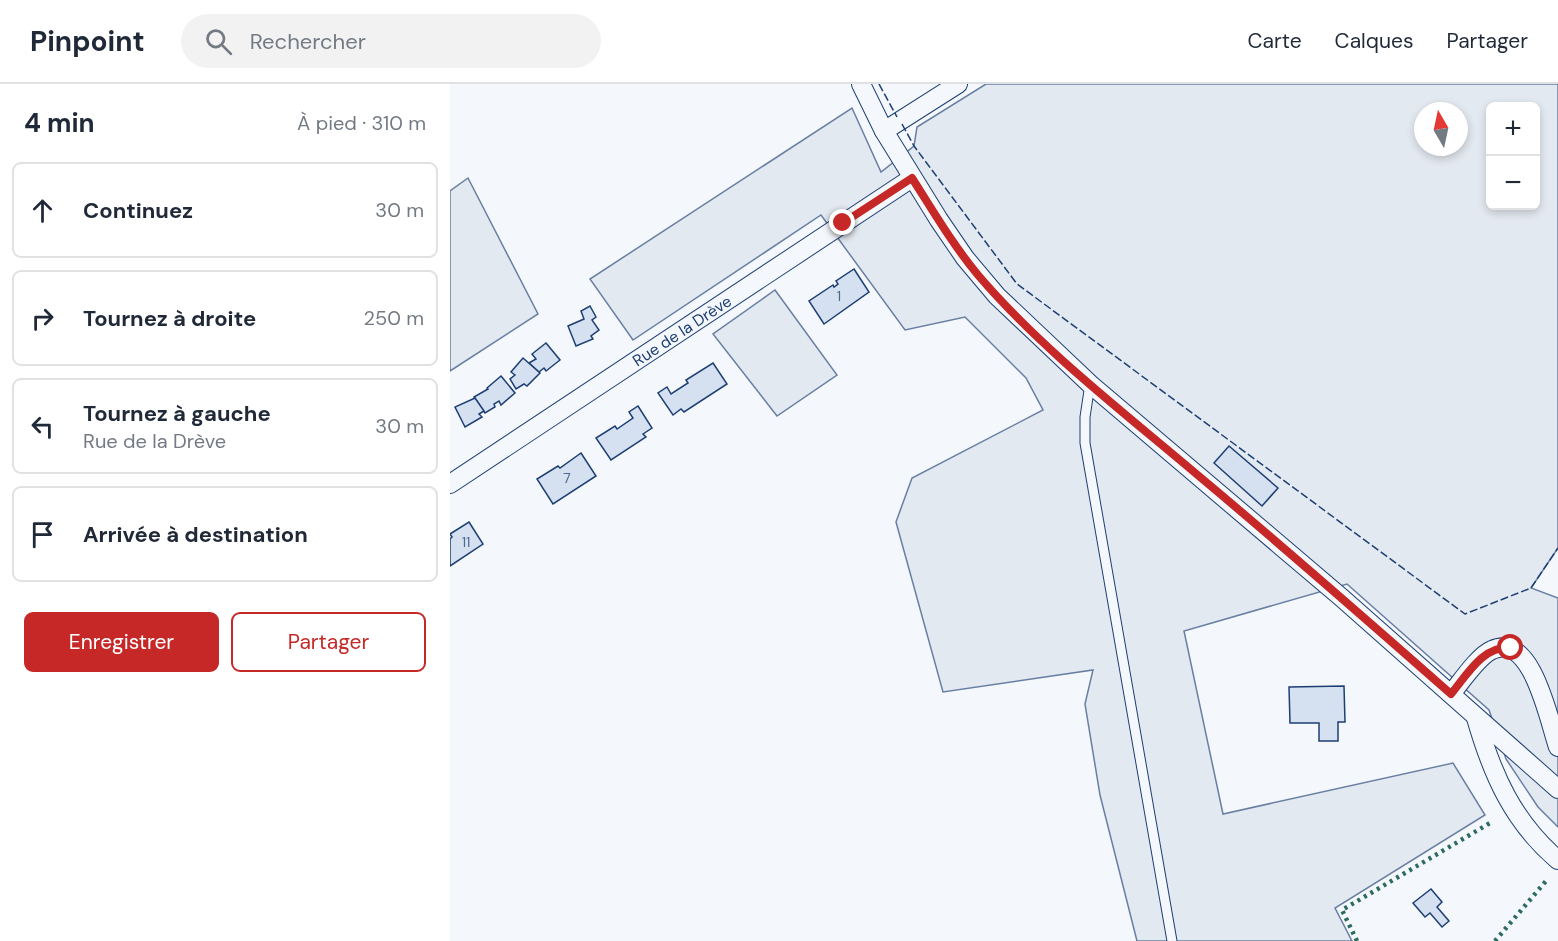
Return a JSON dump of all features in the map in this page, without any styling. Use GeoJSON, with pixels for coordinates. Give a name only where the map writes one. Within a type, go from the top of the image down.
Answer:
{"type":"FeatureCollection","features":[{"type":"Feature","properties":{"kind":"street"},"geometry":{"type":"LineString","coordinates":[[861,84],[912,178],[953,242],[979,276],[1023,322],[1090,384],[1342,598],[1558,789]]}},
{"type":"Feature","properties":{"kind":"street"},"geometry":{"type":"LineString","coordinates":[[885,131],[958,84]]}},
{"type":"Feature","properties":{"kind":"street","name":"Rue de la Drève"},"geometry":{"type":"LineString","coordinates":[[450,484],[912,178]]}},
{"type":"Feature","properties":{"kind":"street"},"geometry":{"type":"LineString","coordinates":[[1451,694],[1491,650],[1501,647],[1511,648],[1519,652],[1527,662],[1558,747]]}},
{"type":"Feature","properties":{"kind":"street"},"geometry":{"type":"LineString","coordinates":[[1476,718],[1495,777],[1510,804],[1528,830],[1558,860]]}},
{"type":"Feature","properties":{"kind":"lane"},"geometry":{"type":"LineString","coordinates":[[1090,384],[1084,443],[1172,941]]}},
{"type":"Feature","properties":{"kind":"shaded area"},"geometry":{"type":"Polygon","coordinates":[[[986,84],[1558,84],[1558,548],[1531,588],[1558,598],[1558,827],[1538,807],[1506,759],[1489,710],[1347,584],[1184,631],[1223,814],[1453,763],[1485,815],[1335,908],[1352,941],[1137,941],[1100,795],[1085,704],[1093,670],[943,692],[896,522],[912,478],[1043,410],[1026,378],[965,317],[905,330],[821,215],[633,340],[590,279],[852,108],[881,172],[914,146],[917,127],[986,84]]]}},
{"type":"Feature","properties":{"kind":"shaded area"},"geometry":{"type":"Polygon","coordinates":[[[468,178],[538,314],[450,371],[450,191],[468,178]]]}},
{"type":"Feature","properties":{"kind":"shaded area"},"geometry":{"type":"Polygon","coordinates":[[[775,290],[837,375],[777,416],[713,334],[775,290]]]}},
{"type":"Feature","properties":{"kind":"building"},"geometry":{"type":"Polygon","coordinates":[[[854,269],[869,292],[824,324],[809,301],[833,285],[834,287],[838,284],[836,281],[854,269]]]}},
{"type":"Feature","properties":{"kind":"building"},"geometry":{"type":"Polygon","coordinates":[[[590,306],[596,317],[592,320],[599,330],[591,336],[593,339],[576,346],[568,326],[584,319],[581,311],[590,306]]]}},
{"type":"Feature","properties":{"kind":"building"},"geometry":{"type":"Polygon","coordinates":[[[546,343],[560,360],[546,371],[544,368],[539,372],[529,363],[536,359],[532,354],[546,343]]]}},
{"type":"Feature","properties":{"kind":"building"},"geometry":{"type":"Polygon","coordinates":[[[523,358],[540,373],[527,386],[524,384],[516,389],[510,379],[515,375],[511,372],[523,358]]]}},
{"type":"Feature","properties":{"kind":"building"},"geometry":{"type":"Polygon","coordinates":[[[713,363],[727,384],[684,412],[681,409],[673,415],[658,393],[667,387],[671,394],[688,383],[686,380],[713,363]]]}},
{"type":"Feature","properties":{"kind":"building"},"geometry":{"type":"Polygon","coordinates":[[[501,376],[515,393],[501,405],[499,401],[494,404],[495,407],[485,413],[474,397],[488,389],[501,376]]]}},
{"type":"Feature","properties":{"kind":"building"},"geometry":{"type":"Polygon","coordinates":[[[475,398],[484,411],[479,414],[482,417],[465,427],[455,407],[475,398]]]}},
{"type":"Feature","properties":{"kind":"building"},"geometry":{"type":"Polygon","coordinates":[[[638,406],[652,428],[643,434],[646,437],[611,460],[596,438],[615,426],[617,429],[633,418],[629,412],[638,406]]]}},
{"type":"Feature","properties":{"kind":"building"},"geometry":{"type":"Polygon","coordinates":[[[1229,446],[1278,488],[1262,506],[1214,463],[1229,446]]]}},
{"type":"Feature","properties":{"kind":"building"},"geometry":{"type":"Polygon","coordinates":[[[581,453],[596,476],[553,504],[537,479],[558,466],[560,468],[581,453]]]}},
{"type":"Feature","properties":{"kind":"building"},"geometry":{"type":"Polygon","coordinates":[[[469,522],[483,544],[450,566],[450,539],[452,537],[450,534],[469,522]]]}},
{"type":"Feature","properties":{"kind":"building"},"geometry":{"type":"Polygon","coordinates":[[[1344,686],[1345,722],[1338,722],[1338,741],[1319,741],[1319,723],[1290,723],[1289,687],[1344,686]]]}},
{"type":"Feature","properties":{"kind":"building"},"geometry":{"type":"Polygon","coordinates":[[[1431,889],[1442,902],[1437,907],[1449,921],[1442,927],[1430,913],[1425,917],[1413,903],[1431,889]]]}},
{"type":"Feature","properties":{"kind":"hedge"},"geometry":{"type":"LineString","coordinates":[[1357,941],[1342,910],[1490,823]]}},
{"type":"Feature","properties":{"kind":"hedge"},"geometry":{"type":"LineString","coordinates":[[1495,941],[1546,881]]}},
{"type":"Feature","properties":{"kind":"fence"},"geometry":{"type":"LineString","coordinates":[[879,84],[897,117]]}},
{"type":"Feature","properties":{"kind":"fence"},"geometry":{"type":"LineString","coordinates":[[902,124],[914,146],[1017,284],[1465,614],[1531,588],[1558,548]]}},
{"type":"Feature","properties":{"kind":"route"},"geometry":{"type":"LineString","coordinates":[[843,223],[912,178],[965,258],[997,296],[1023,322],[1090,384],[1342,598],[1451,694],[1484,655],[1501,647],[1511,648]]}}]}
